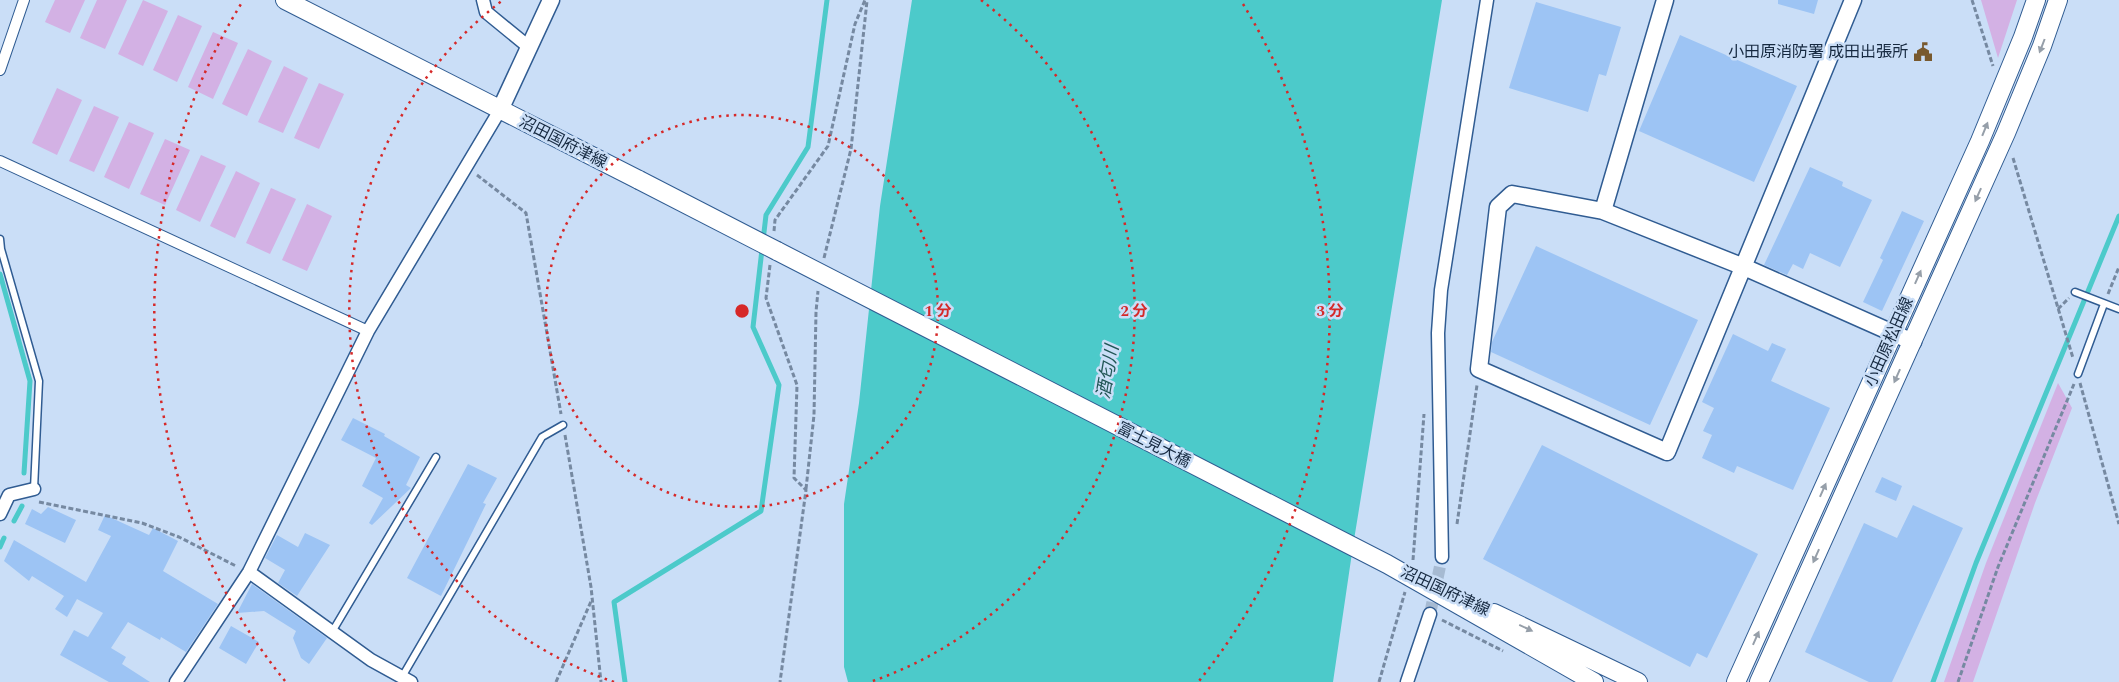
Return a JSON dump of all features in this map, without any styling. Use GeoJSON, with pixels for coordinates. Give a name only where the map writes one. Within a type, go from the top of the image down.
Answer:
{"type":"FeatureCollection","features":[{"type":"Feature","properties":{"kind":"main road","name":"沼田国府津線"},"geometry":{"type":"LineString","coordinates":[[285,0],[841,284]]}},
{"type":"Feature","properties":{"kind":"main road","name":"小田原松田線"},"geometry":{"type":"LineString","coordinates":[[1736,682],[1980,140],[2023,37],[2036,0]]}},
{"type":"Feature","properties":{"kind":"main road","name":"小田原松田線"},"geometry":{"type":"LineString","coordinates":[[1759,682],[2006,133],[2042,46],[2058,0]]}},
{"type":"Feature","properties":{"kind":"main road","name":"富士見大橋"},"geometry":{"type":"LineString","coordinates":[[841,284],[1387,564]]}},
{"type":"Feature","properties":{"kind":"main road","name":"沼田国府津線"},"geometry":{"type":"LineString","coordinates":[[1387,564],[1594,682]]}},
{"type":"Feature","properties":{"kind":"main road","name":"沼田国府津線"},"geometry":{"type":"LineString","coordinates":[[1410,576],[1552,640],[1638,682]]}},
{"type":"Feature","properties":{"kind":"street"},"geometry":{"type":"LineString","coordinates":[[0,70],[24,0]]}},
{"type":"Feature","properties":{"kind":"street"},"geometry":{"type":"LineString","coordinates":[[483,0],[486,12],[530,48]]}},
{"type":"Feature","properties":{"kind":"street"},"geometry":{"type":"LineString","coordinates":[[176,682],[249,572],[368,331],[500,110],[551,0]]}},
{"type":"Feature","properties":{"kind":"street"},"geometry":{"type":"LineString","coordinates":[[1442,557],[1438,333],[1441,290],[1488,0]]}},
{"type":"Feature","properties":{"kind":"street"},"geometry":{"type":"LineString","coordinates":[[1603,211],[1665,0]]}},
{"type":"Feature","properties":{"kind":"street"},"geometry":{"type":"LineString","coordinates":[[1853,0],[1744,266],[1667,452],[1479,369],[1498,207],[1512,194],[1603,211],[1744,266],[1913,342]]}},
{"type":"Feature","properties":{"kind":"street"},"geometry":{"type":"LineString","coordinates":[[0,161],[368,331]]}},
{"type":"Feature","properties":{"kind":"street"},"geometry":{"type":"LineString","coordinates":[[0,514],[9,495],[32,490]]}},
{"type":"Feature","properties":{"kind":"street"},"geometry":{"type":"LineString","coordinates":[[249,572],[371,660],[404,680]]}},
{"type":"Feature","properties":{"kind":"street"},"geometry":{"type":"LineString","coordinates":[[1407,682],[1430,614]]}},
{"type":"Feature","properties":{"kind":"lane"},"geometry":{"type":"LineString","coordinates":[[0,239],[39,381],[32,490]]}},
{"type":"Feature","properties":{"kind":"lane"},"geometry":{"type":"LineString","coordinates":[[2075,292],[2119,309]]}},
{"type":"Feature","properties":{"kind":"lane"},"geometry":{"type":"LineString","coordinates":[[2078,374],[2104,304]]}},
{"type":"Feature","properties":{"kind":"lane"},"geometry":{"type":"LineString","coordinates":[[404,680],[542,437],[563,425]]}},
{"type":"Feature","properties":{"kind":"lane"},"geometry":{"type":"LineString","coordinates":[[332,632],[436,457]]}},
{"type":"Feature","properties":{"kind":"path"},"geometry":{"type":"LineString","coordinates":[[806,490],[794,478],[797,385],[766,298],[775,220],[828,146],[855,24],[866,0]]}},
{"type":"Feature","properties":{"kind":"path"},"geometry":{"type":"LineString","coordinates":[[780,682],[806,490],[814,415],[816,312],[820,273],[851,149],[866,0]]}},
{"type":"Feature","properties":{"kind":"path"},"geometry":{"type":"LineString","coordinates":[[1972,0],[2000,90]]}},
{"type":"Feature","properties":{"kind":"path"},"geometry":{"type":"LineString","coordinates":[[2006,133],[2074,362]]}},
{"type":"Feature","properties":{"kind":"path"},"geometry":{"type":"LineString","coordinates":[[467,167],[506,200],[526,214],[592,598],[601,682]]}},
{"type":"Feature","properties":{"kind":"path"},"geometry":{"type":"LineString","coordinates":[[2104,304],[2119,267]]}},
{"type":"Feature","properties":{"kind":"path"},"geometry":{"type":"LineString","coordinates":[[1456,531],[1479,369]]}},
{"type":"Feature","properties":{"kind":"path"},"geometry":{"type":"LineString","coordinates":[[2078,374],[2119,524]]}},
{"type":"Feature","properties":{"kind":"path"},"geometry":{"type":"LineString","coordinates":[[1958,682],[1998,567],[2078,374]]}},
{"type":"Feature","properties":{"kind":"path"},"geometry":{"type":"LineString","coordinates":[[1379,682],[1410,576],[1416,542],[1424,411]]}},
{"type":"Feature","properties":{"kind":"path"},"geometry":{"type":"LineString","coordinates":[[32,490],[32,500],[142,523],[180,537],[249,572]]}},
{"type":"Feature","properties":{"kind":"path"},"geometry":{"type":"LineString","coordinates":[[556,682],[592,598]]}},
{"type":"Feature","properties":{"kind":"path"},"geometry":{"type":"LineString","coordinates":[[1430,614],[1510,655]]}},
{"type":"Feature","properties":{"kind":"shaded area"},"geometry":{"type":"Polygon","coordinates":[[[55,0],[85,0],[70,33],[45,22],[55,0]]]}},
{"type":"Feature","properties":{"kind":"shaded area"},"geometry":{"type":"Polygon","coordinates":[[[97,0],[127,0],[105,49],[80,38],[97,0]]]}},
{"type":"Feature","properties":{"kind":"shaded area"},"geometry":{"type":"Polygon","coordinates":[[[143,0],[168,11],[143,66],[118,54],[143,0]]]}},
{"type":"Feature","properties":{"kind":"shaded area"},"geometry":{"type":"Polygon","coordinates":[[[1981,0],[2017,0],[1998,58],[1981,0]]]}},
{"type":"Feature","properties":{"kind":"shaded area"},"geometry":{"type":"Polygon","coordinates":[[[178,15],[202,26],[177,82],[153,70],[178,15]]]}},
{"type":"Feature","properties":{"kind":"shaded area"},"geometry":{"type":"Polygon","coordinates":[[[213,32],[238,43],[213,99],[188,87],[213,32]]]}},
{"type":"Feature","properties":{"kind":"shaded area"},"geometry":{"type":"Polygon","coordinates":[[[248,49],[272,61],[247,116],[222,104],[248,49]]]}},
{"type":"Feature","properties":{"kind":"shaded area"},"geometry":{"type":"Polygon","coordinates":[[[284,66],[308,78],[283,133],[258,122],[284,66]]]}},
{"type":"Feature","properties":{"kind":"shaded area"},"geometry":{"type":"Polygon","coordinates":[[[319,83],[344,94],[319,149],[294,138],[319,83]]]}},
{"type":"Feature","properties":{"kind":"shaded area"},"geometry":{"type":"Polygon","coordinates":[[[57,88],[82,100],[57,155],[32,143],[57,88]]]}},
{"type":"Feature","properties":{"kind":"shaded area"},"geometry":{"type":"Polygon","coordinates":[[[94,106],[119,117],[94,172],[69,161],[94,106]]]}},
{"type":"Feature","properties":{"kind":"shaded area"},"geometry":{"type":"Polygon","coordinates":[[[129,122],[154,133],[129,189],[104,177],[129,122]]]}},
{"type":"Feature","properties":{"kind":"shaded area"},"geometry":{"type":"Polygon","coordinates":[[[165,139],[190,150],[165,205],[140,194],[165,139]]]}},
{"type":"Feature","properties":{"kind":"shaded area"},"geometry":{"type":"Polygon","coordinates":[[[201,155],[226,166],[200,222],[176,210],[201,155]]]}},
{"type":"Feature","properties":{"kind":"shaded area"},"geometry":{"type":"Polygon","coordinates":[[[236,171],[260,183],[235,238],[210,226],[236,171]]]}},
{"type":"Feature","properties":{"kind":"shaded area"},"geometry":{"type":"Polygon","coordinates":[[[271,188],[296,199],[270,254],[246,243],[271,188]]]}},
{"type":"Feature","properties":{"kind":"shaded area"},"geometry":{"type":"Polygon","coordinates":[[[307,204],[332,216],[307,271],[282,260],[307,204]]]}},
{"type":"Feature","properties":{"kind":"shaded area"},"geometry":{"type":"Polygon","coordinates":[[[2058,383],[2072,408],[2035,503],[1973,682],[1944,682],[1986,563],[2058,383]]]}},
{"type":"Feature","properties":{"kind":"water","name":"酒匂川"},"geometry":{"type":"Polygon","coordinates":[[[912,0],[1442,0],[1353,546],[1333,682],[848,682],[844,667],[844,504],[859,403],[880,206],[912,0]]]}},
{"type":"Feature","properties":{"kind":"building"},"geometry":{"type":"Polygon","coordinates":[[[1778,0],[1818,0],[1814,14],[1778,4],[1778,0]]]}},
{"type":"Feature","properties":{"kind":"building"},"geometry":{"type":"Polygon","coordinates":[[[1536,2],[1621,27],[1606,76],[1599,74],[1588,112],[1509,88],[1536,2]]]}},
{"type":"Feature","properties":{"kind":"building"},"geometry":{"type":"Polygon","coordinates":[[[1680,35],[1797,86],[1754,182],[1639,131],[1680,35]]]}},
{"type":"Feature","properties":{"kind":"building"},"geometry":{"type":"Polygon","coordinates":[[[1810,167],[1843,182],[1842,186],[1872,200],[1840,267],[1810,253],[1803,269],[1793,264],[1787,275],[1764,265],[1810,167]]]}},
{"type":"Feature","properties":{"kind":"building"},"geometry":{"type":"Polygon","coordinates":[[[1902,211],[1924,221],[1882,311],[1863,302],[1883,260],[1880,258],[1902,211]]]}},
{"type":"Feature","properties":{"kind":"building"},"geometry":{"type":"Polygon","coordinates":[[[1536,246],[1698,320],[1650,425],[1491,352],[1492,342],[1536,246]]]}},
{"type":"Feature","properties":{"kind":"building"},"geometry":{"type":"Polygon","coordinates":[[[1733,334],[1768,351],[1772,343],[1786,349],[1771,381],[1830,408],[1793,490],[1737,466],[1734,473],[1702,458],[1712,435],[1703,431],[1714,408],[1702,402],[1733,334]]]}},
{"type":"Feature","properties":{"kind":"building"},"geometry":{"type":"Polygon","coordinates":[[[353,418],[385,434],[384,436],[420,457],[406,485],[411,488],[372,525],[369,523],[383,498],[362,486],[376,458],[341,440],[353,418]]]}},
{"type":"Feature","properties":{"kind":"building"},"geometry":{"type":"Polygon","coordinates":[[[1542,445],[1758,554],[1707,658],[1697,653],[1690,667],[1483,559],[1542,445]]]}},
{"type":"Feature","properties":{"kind":"building"},"geometry":{"type":"Polygon","coordinates":[[[468,464],[497,478],[483,503],[486,504],[441,596],[407,578],[468,464]]]}},
{"type":"Feature","properties":{"kind":"building"},"geometry":{"type":"Polygon","coordinates":[[[1882,477],[1902,486],[1896,501],[1875,492],[1882,477]]]}},
{"type":"Feature","properties":{"kind":"building"},"geometry":{"type":"Polygon","coordinates":[[[1913,505],[1963,528],[1892,682],[1869,682],[1805,652],[1864,523],[1897,538],[1913,505]]]}},
{"type":"Feature","properties":{"kind":"building"},"geometry":{"type":"Polygon","coordinates":[[[48,507],[76,520],[65,543],[25,524],[32,509],[41,514],[48,507]]]}},
{"type":"Feature","properties":{"kind":"building"},"geometry":{"type":"Polygon","coordinates":[[[105,515],[149,535],[153,528],[178,541],[163,571],[218,604],[186,652],[161,637],[160,640],[128,622],[111,648],[126,657],[122,664],[150,682],[109,682],[60,655],[74,630],[88,637],[103,613],[77,599],[67,617],[55,609],[64,596],[32,576],[29,581],[4,561],[14,540],[86,582],[111,536],[98,530],[105,515]]]}},
{"type":"Feature","properties":{"kind":"building"},"geometry":{"type":"Polygon","coordinates":[[[305,533],[330,545],[297,596],[278,583],[285,570],[265,558],[277,535],[298,547],[305,533]]]}},
{"type":"Feature","properties":{"kind":"building"},"geometry":{"type":"Polygon","coordinates":[[[252,584],[327,638],[309,664],[301,658],[293,638],[296,631],[264,611],[237,613],[252,584]]]}},
{"type":"Feature","properties":{"kind":"building"},"geometry":{"type":"Polygon","coordinates":[[[231,626],[259,642],[246,664],[219,648],[231,626]]]}},
{"type":"Feature","properties":{"kind":"waterway"},"geometry":{"type":"LineString","coordinates":[[625,682],[614,602],[761,511],[779,385],[753,327],[766,215],[808,147],[827,0]]}},
{"type":"Feature","properties":{"kind":"waterway"},"geometry":{"type":"LineString","coordinates":[[1933,682],[1976,563],[2119,216]]}},
{"type":"Feature","properties":{"kind":"waterway"},"geometry":{"type":"LineString","coordinates":[[0,274],[30,381],[24,473]]}},
{"type":"Feature","properties":{"kind":"waterway"},"geometry":{"type":"LineString","coordinates":[[14,521],[22,506]]}},
{"type":"Feature","properties":{"kind":"waterway"},"geometry":{"type":"LineString","coordinates":[[0,547],[4,538]]}},
{"type":"Feature","properties":{"kind":"tunnel"},"geometry":{"type":"LineString","coordinates":[[1430,614],[1442,557]]}},
{"type":"Feature","properties":{"kind":"place","name":"小田原消防署 成田出張所"},"geometry":{"type":"Point","coordinates":[1923,52]}}]}
